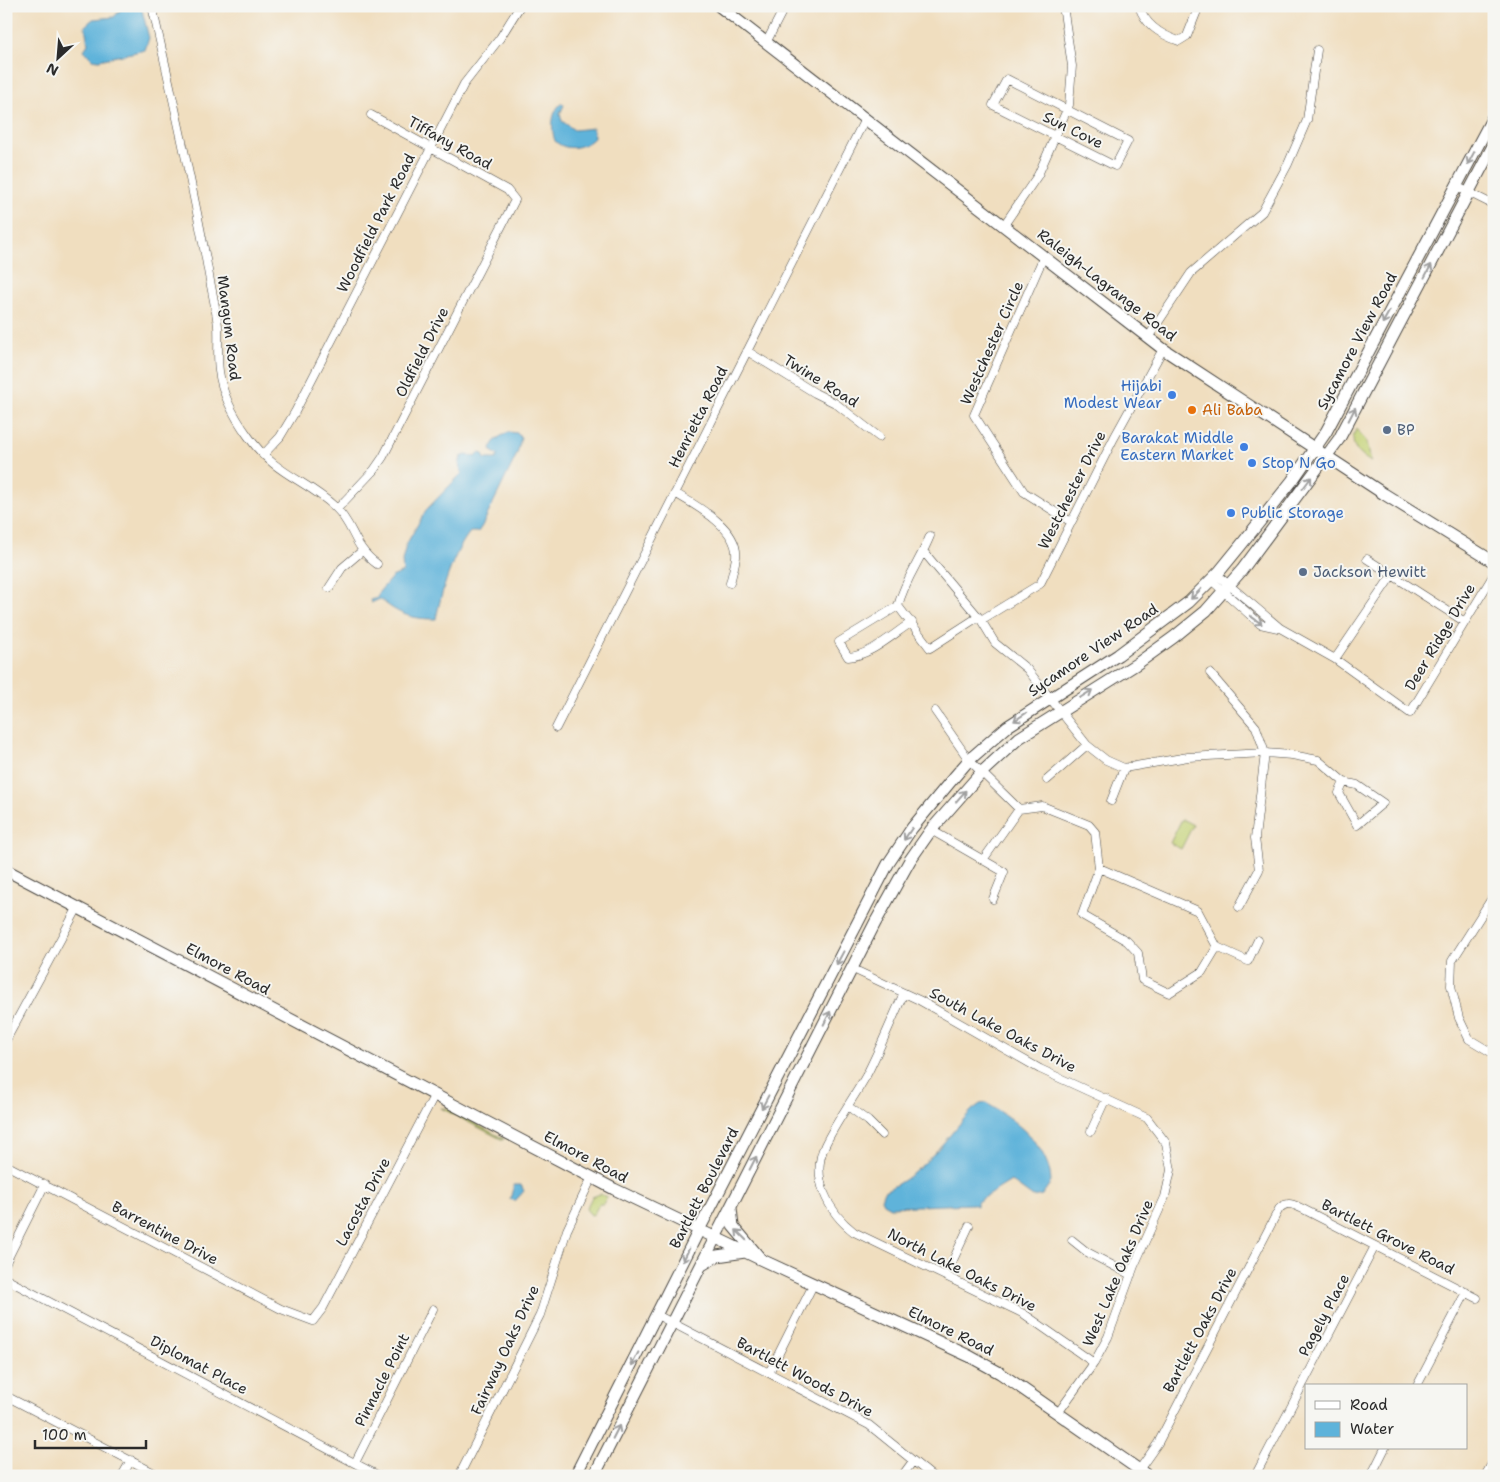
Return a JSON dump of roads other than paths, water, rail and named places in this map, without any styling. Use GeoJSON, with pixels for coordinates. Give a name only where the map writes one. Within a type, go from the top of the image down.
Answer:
{"type":"FeatureCollection","features":[{"type":"Feature","properties":{"kind":"main road","name":"Raleigh-Lagrange Road"},"geometry":{"type":"LineString","coordinates":[[719,6],[1149,336],[1163,349],[1384,494],[1494,562]]}},
{"type":"Feature","properties":{"kind":"main road","name":"Sycamore View Road"},"geometry":{"type":"LineString","coordinates":[[863,915],[888,864],[912,828],[975,767],[1019,738],[1055,705],[1189,602],[1241,545],[1326,432],[1494,115]]}},
{"type":"Feature","properties":{"kind":"main road","name":"Sycamore View Road"},"geometry":{"type":"LineString","coordinates":[[852,969],[904,872],[975,767],[1008,726],[1055,705],[1138,662],[1174,637],[1206,611],[1254,554],[1339,439],[1494,144]]}},
{"type":"Feature","properties":{"kind":"main road"},"geometry":{"type":"LineString","coordinates":[[1275,501],[1286,510]]}},
{"type":"Feature","properties":{"kind":"main road"},"geometry":{"type":"LineString","coordinates":[[1241,545],[1254,554]]}},
{"type":"Feature","properties":{"kind":"main road"},"geometry":{"type":"LineString","coordinates":[[888,864],[904,872]]}},
{"type":"Feature","properties":{"kind":"main road","name":"Elmore Road"},"geometry":{"type":"LineString","coordinates":[[6,870],[592,1177],[745,1252],[975,1359],[1058,1413],[1143,1473]]}},
{"type":"Feature","properties":{"kind":"main road","name":"Bartlett Boulevard"},"geometry":{"type":"LineString","coordinates":[[575,1476],[699,1229],[863,915]]}},
{"type":"Feature","properties":{"kind":"main road"},"geometry":{"type":"LineString","coordinates":[[594,1476],[852,969]]}},
{"type":"Feature","properties":{"kind":"main road"},"geometry":{"type":"LineString","coordinates":[[780,1073],[795,1080]]}},
{"type":"Feature","properties":{"kind":"main road"},"geometry":{"type":"LineString","coordinates":[[730,1206],[733,1226],[762,1260]]}},
{"type":"Feature","properties":{"kind":"main road"},"geometry":{"type":"LineString","coordinates":[[700,1266],[717,1256],[745,1252]]}},
{"type":"Feature","properties":{"kind":"street","name":"Mangum Road"},"geometry":{"type":"LineString","coordinates":[[152,6],[178,118],[208,268],[218,325],[217,353],[221,381],[240,423],[263,455],[286,475],[337,508],[362,551],[378,564]]}},
{"type":"Feature","properties":{"kind":"street","name":"Woodfield Park Road"},"geometry":{"type":"LineString","coordinates":[[263,455],[280,437],[296,412],[464,84],[500,38],[520,6]]}},
{"type":"Feature","properties":{"kind":"street"},"geometry":{"type":"LineString","coordinates":[[766,43],[785,6]]}},
{"type":"Feature","properties":{"kind":"street"},"geometry":{"type":"LineString","coordinates":[[1004,225],[1038,175],[1067,109],[1072,81],[1072,66],[1063,6]]}},
{"type":"Feature","properties":{"kind":"street"},"geometry":{"type":"LineString","coordinates":[[1139,6],[1143,20],[1167,37],[1179,41],[1187,36],[1199,6]]}},
{"type":"Feature","properties":{"kind":"street"},"geometry":{"type":"LineString","coordinates":[[1149,336],[1191,273],[1262,212],[1288,164],[1307,120],[1317,50]]}},
{"type":"Feature","properties":{"kind":"street","name":"Sun Cove"},"geometry":{"type":"LineString","coordinates":[[1007,80],[1067,109],[1128,141],[1116,166],[993,106],[1007,80]]}},
{"type":"Feature","properties":{"kind":"street","name":"Tiffany Road"},"geometry":{"type":"LineString","coordinates":[[372,115],[507,190],[514,196]]}},
{"type":"Feature","properties":{"kind":"street","name":"Henrietta Road"},"geometry":{"type":"LineString","coordinates":[[556,728],[865,119]]}},
{"type":"Feature","properties":{"kind":"street"},"geometry":{"type":"LineString","coordinates":[[1456,186],[1494,205]]}},
{"type":"Feature","properties":{"kind":"street","name":"Oldfield Drive"},"geometry":{"type":"LineString","coordinates":[[337,508],[374,470],[383,457],[512,209],[514,196]]}},
{"type":"Feature","properties":{"kind":"street","name":"Westchester Circle"},"geometry":{"type":"LineString","coordinates":[[1044,256],[974,415],[1024,492],[1071,522]]}},
{"type":"Feature","properties":{"kind":"street","name":"Westchester Drive"},"geometry":{"type":"LineString","coordinates":[[912,622],[930,648],[1040,584],[1163,349]]}},
{"type":"Feature","properties":{"kind":"street","name":"Twine Road"},"geometry":{"type":"LineString","coordinates":[[747,350],[815,393],[835,403],[879,437]]}},
{"type":"Feature","properties":{"kind":"street"},"geometry":{"type":"LineString","coordinates":[[675,493],[702,509],[725,529],[732,539],[736,556],[730,583]]}},
{"type":"Feature","properties":{"kind":"street"},"geometry":{"type":"LineString","coordinates":[[898,606],[912,622],[865,653],[848,657],[839,642],[898,606],[903,586],[924,551],[930,536]]}},
{"type":"Feature","properties":{"kind":"street"},"geometry":{"type":"LineString","coordinates":[[329,588],[342,568],[362,551]]}},
{"type":"Feature","properties":{"kind":"street"},"geometry":{"type":"LineString","coordinates":[[924,551],[979,619],[994,643],[1027,669],[1088,745],[1106,760],[1124,768],[1188,756],[1266,753],[1318,760],[1344,782],[1356,785],[1383,803],[1357,825],[1339,793],[1344,782]]}},
{"type":"Feature","properties":{"kind":"street"},"geometry":{"type":"LineString","coordinates":[[1367,559],[1465,622]]}},
{"type":"Feature","properties":{"kind":"street","name":"Deer Ridge Drive"},"geometry":{"type":"LineString","coordinates":[[1335,659],[1410,713],[1494,574]]}},
{"type":"Feature","properties":{"kind":"street"},"geometry":{"type":"LineString","coordinates":[[1213,577],[1260,624],[1280,628],[1335,659],[1392,575]]}},
{"type":"Feature","properties":{"kind":"street"},"geometry":{"type":"LineString","coordinates":[[1210,673],[1256,727],[1266,753],[1255,838],[1259,870],[1239,907]]}},
{"type":"Feature","properties":{"kind":"street"},"geometry":{"type":"LineString","coordinates":[[935,712],[975,767],[1019,808],[1042,806],[1089,825],[1095,832],[1099,868],[1082,915],[1128,941],[1138,953],[1142,980],[1169,993],[1202,972],[1217,947]]}},
{"type":"Feature","properties":{"kind":"street"},"geometry":{"type":"LineString","coordinates":[[1047,780],[1088,745]]}},
{"type":"Feature","properties":{"kind":"street"},"geometry":{"type":"LineString","coordinates":[[1111,800],[1124,768]]}},
{"type":"Feature","properties":{"kind":"street"},"geometry":{"type":"LineString","coordinates":[[983,860],[1019,808]]}},
{"type":"Feature","properties":{"kind":"street"},"geometry":{"type":"LineString","coordinates":[[931,830],[1004,872],[993,900]]}},
{"type":"Feature","properties":{"kind":"street"},"geometry":{"type":"LineString","coordinates":[[1099,868],[1198,912],[1217,947],[1248,961],[1258,940]]}},
{"type":"Feature","properties":{"kind":"street"},"geometry":{"type":"LineString","coordinates":[[1494,895],[1452,961],[1451,986],[1459,1018],[1469,1038],[1494,1054]]}},
{"type":"Feature","properties":{"kind":"street"},"geometry":{"type":"LineString","coordinates":[[6,1040],[78,907]]}},
{"type":"Feature","properties":{"kind":"street","name":"South Lake Oaks Drive"},"geometry":{"type":"LineString","coordinates":[[852,969],[904,993],[1024,1061],[1147,1118],[1162,1134]]}},
{"type":"Feature","properties":{"kind":"street"},"geometry":{"type":"LineString","coordinates":[[882,1135],[868,1121],[849,1107],[883,1041],[904,993]]}},
{"type":"Feature","properties":{"kind":"street","name":"Lacosta Drive"},"geometry":{"type":"LineString","coordinates":[[313,1321],[323,1308],[435,1094]]}},
{"type":"Feature","properties":{"kind":"street"},"geometry":{"type":"LineString","coordinates":[[1091,1131],[1106,1098]]}},
{"type":"Feature","properties":{"kind":"street","name":"North Lake Oaks Drive"},"geometry":{"type":"LineString","coordinates":[[849,1107],[825,1146],[822,1156],[820,1180],[825,1197],[839,1219],[854,1232],[1024,1314],[1094,1363]]}},
{"type":"Feature","properties":{"kind":"street","name":"West Lake Oaks Drive"},"geometry":{"type":"LineString","coordinates":[[1058,1413],[1094,1363],[1115,1321],[1131,1275],[1170,1182],[1170,1156],[1162,1134]]}},
{"type":"Feature","properties":{"kind":"street","name":"Barrentine Drive"},"geometry":{"type":"LineString","coordinates":[[6,1165],[281,1310],[313,1321]]}},
{"type":"Feature","properties":{"kind":"street","name":"Fairway Oaks Drive"},"geometry":{"type":"LineString","coordinates":[[459,1476],[540,1314],[568,1230],[592,1177]]}},
{"type":"Feature","properties":{"kind":"street"},"geometry":{"type":"LineString","coordinates":[[6,1262],[45,1184]]}},
{"type":"Feature","properties":{"kind":"street","name":"Bartlett Grove Road"},"geometry":{"type":"LineString","coordinates":[[1285,1204],[1303,1209],[1477,1298]]}},
{"type":"Feature","properties":{"kind":"street","name":"Bartlett Oaks Drive"},"geometry":{"type":"LineString","coordinates":[[1143,1473],[1279,1209],[1285,1204]]}},
{"type":"Feature","properties":{"kind":"street"},"geometry":{"type":"LineString","coordinates":[[946,1275],[969,1226]]}},
{"type":"Feature","properties":{"kind":"street"},"geometry":{"type":"LineString","coordinates":[[1072,1240],[1087,1252],[1131,1275]]}},
{"type":"Feature","properties":{"kind":"street","name":"Pagely Place"},"geometry":{"type":"LineString","coordinates":[[1255,1476],[1375,1246]]}},
{"type":"Feature","properties":{"kind":"street","name":"Diplomat Place"},"geometry":{"type":"LineString","coordinates":[[6,1279],[379,1476]]}},
{"type":"Feature","properties":{"kind":"street"},"geometry":{"type":"LineString","coordinates":[[769,1373],[814,1283]]}},
{"type":"Feature","properties":{"kind":"street"},"geometry":{"type":"LineString","coordinates":[[1418,1384],[1466,1292]]}},
{"type":"Feature","properties":{"kind":"street","name":"Pinnacle Point"},"geometry":{"type":"LineString","coordinates":[[355,1463],[433,1309]]}},
{"type":"Feature","properties":{"kind":"street","name":"Bartlett Woods Drive"},"geometry":{"type":"LineString","coordinates":[[657,1315],[869,1425],[932,1476]]}},
{"type":"Feature","properties":{"kind":"street"},"geometry":{"type":"LineString","coordinates":[[6,1396],[160,1476]]}},
{"type":"Feature","properties":{"kind":"street"},"geometry":{"type":"LineString","coordinates":[[1371,1476],[1384,1450]]}},
{"type":"Feature","properties":{"kind":"street"},"geometry":{"type":"LineString","coordinates":[[122,1476],[131,1460]]}},
{"type":"Feature","properties":{"kind":"street"},"geometry":{"type":"LineString","coordinates":[[1486,1476],[1494,1460]]}},
{"type":"Feature","properties":{"kind":"street"},"geometry":{"type":"LineString","coordinates":[[902,1476],[913,1461]]}},
{"type":"Feature","properties":{"kind":"water"},"geometry":{"type":"Polygon","coordinates":[[[124,6],[141,6],[149,38],[145,50],[99,60],[92,59],[84,50],[88,44],[85,26],[93,19],[114,17],[124,6]]]}},
{"type":"Feature","properties":{"kind":"water"},"geometry":{"type":"Polygon","coordinates":[[[562,103],[564,105],[560,114],[562,121],[574,130],[593,128],[594,138],[585,144],[570,148],[564,147],[555,141],[553,120],[558,106],[562,103]]]}},
{"type":"Feature","properties":{"kind":"water"},"geometry":{"type":"Polygon","coordinates":[[[509,432],[517,433],[521,438],[517,454],[482,526],[478,532],[470,532],[458,551],[444,586],[436,619],[406,615],[393,609],[380,599],[371,603],[370,600],[377,598],[379,592],[392,577],[403,572],[402,561],[406,545],[426,510],[462,473],[459,465],[461,457],[466,455],[476,457],[479,453],[483,454],[485,459],[496,459],[498,455],[491,451],[491,447],[497,439],[509,432]]]}},
{"type":"Feature","properties":{"kind":"water"},"geometry":{"type":"Polygon","coordinates":[[[986,1103],[1019,1126],[1037,1145],[1049,1169],[1051,1182],[1042,1195],[1033,1197],[1011,1181],[977,1202],[977,1206],[972,1204],[890,1207],[883,1203],[881,1199],[884,1191],[898,1184],[922,1166],[972,1110],[980,1104],[986,1103]]]}},
{"type":"Feature","properties":{"kind":"water"},"geometry":{"type":"Polygon","coordinates":[[[514,1185],[521,1185],[524,1191],[515,1201],[510,1199],[514,1185]]]}},
{"type":"Feature","properties":{"kind":"place","name":"Hijabi Modest Wear"},"geometry":{"type":"Point","coordinates":[1172,395]}},
{"type":"Feature","properties":{"kind":"place","name":"Ali Baba"},"geometry":{"type":"Point","coordinates":[1192,410]}},
{"type":"Feature","properties":{"kind":"place","name":"BP"},"geometry":{"type":"Point","coordinates":[1387,430]}},
{"type":"Feature","properties":{"kind":"place","name":"Barakat Middle Eastern Market"},"geometry":{"type":"Point","coordinates":[1244,447]}},
{"type":"Feature","properties":{"kind":"place","name":"Stop N Go"},"geometry":{"type":"Point","coordinates":[1252,463]}},
{"type":"Feature","properties":{"kind":"place","name":"Public Storage"},"geometry":{"type":"Point","coordinates":[1231,513]}},
{"type":"Feature","properties":{"kind":"place","name":"Jackson Hewitt"},"geometry":{"type":"Point","coordinates":[1303,572]}}]}
